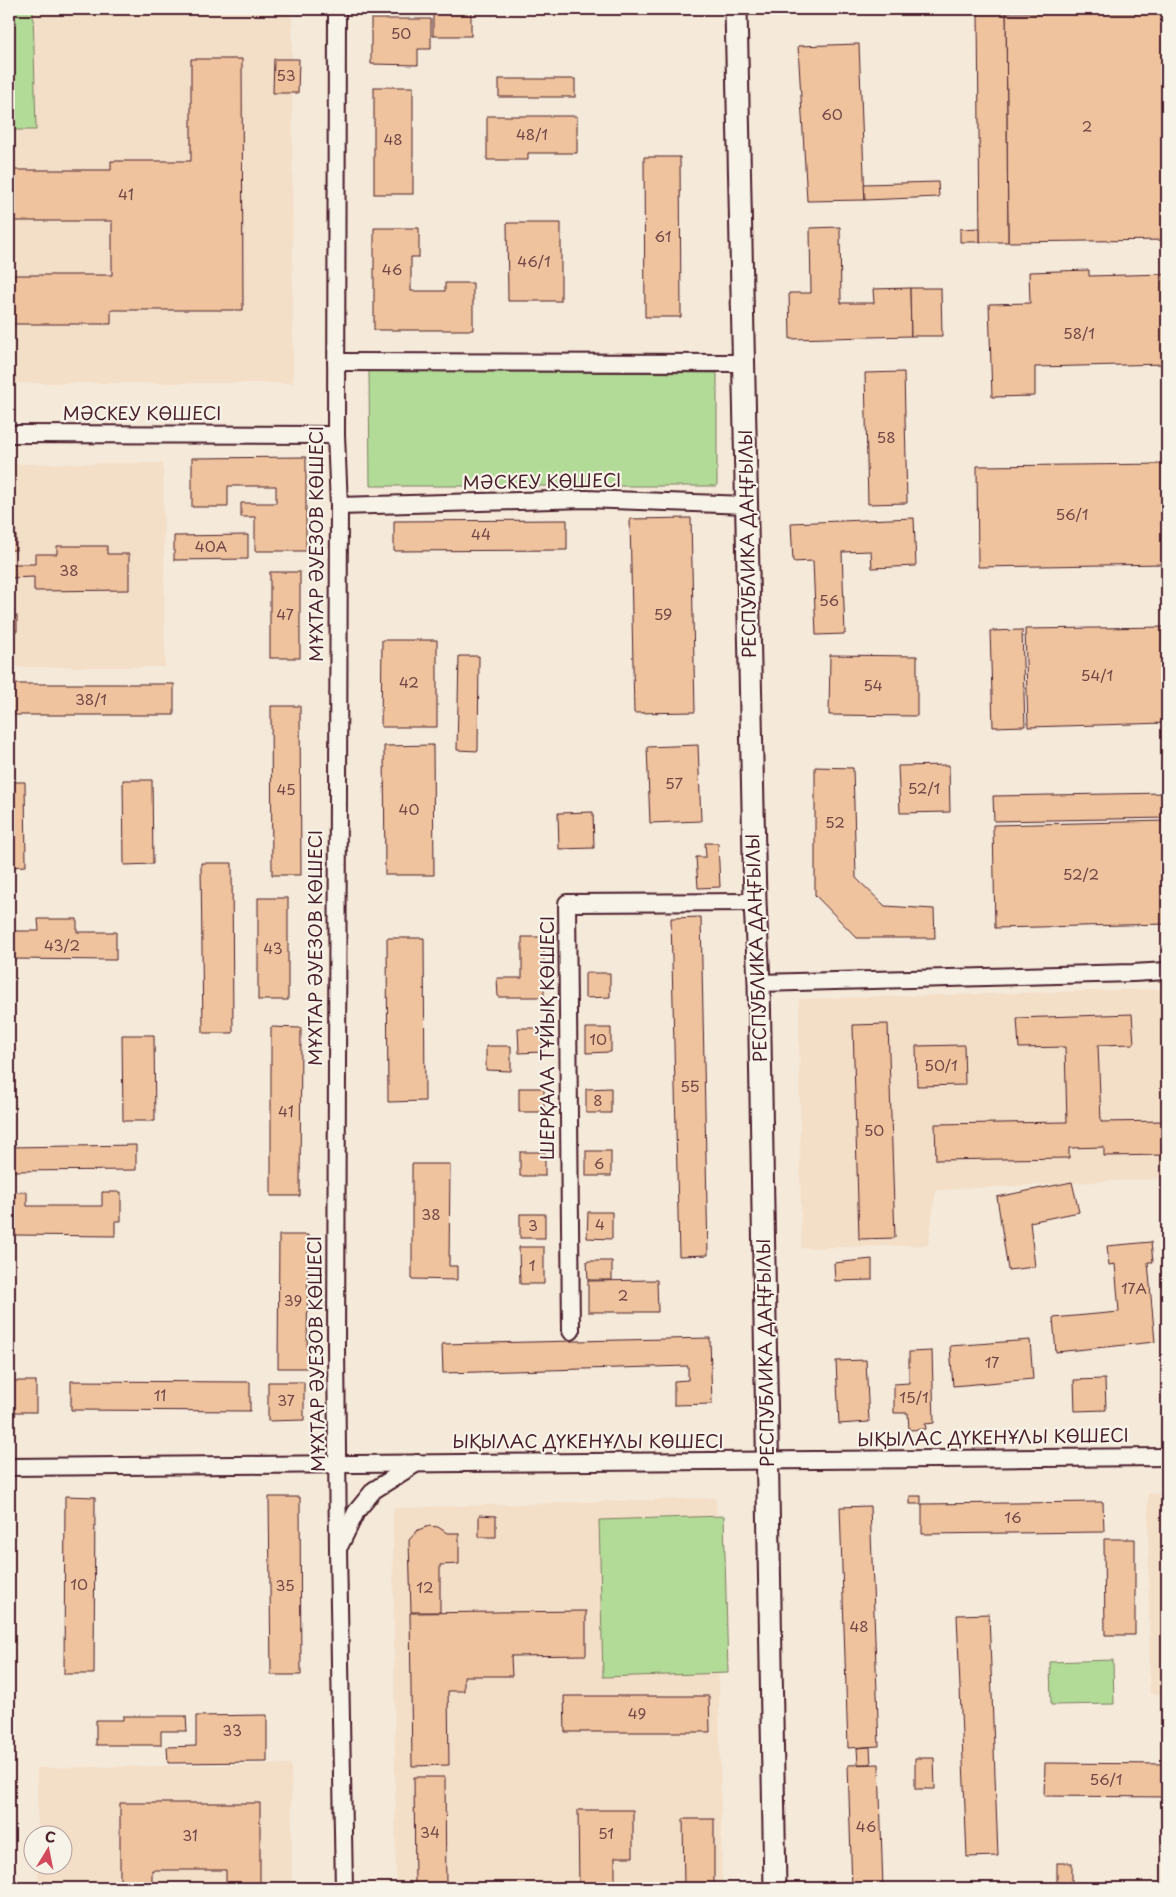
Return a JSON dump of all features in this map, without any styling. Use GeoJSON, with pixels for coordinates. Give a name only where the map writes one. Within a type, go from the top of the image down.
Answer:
{"type":"FeatureCollection","features":[{"type":"Feature","properties":{"kind":"main road","name":"РЕСПУБЛИКА ДАҢҒЫЛЫ"},"geometry":{"type":"LineString","coordinates":[[736,9],[755,902],[759,983],[775,1888]]}},
{"type":"Feature","properties":{"kind":"street","name":"МҰХТАР ӘУЕЗОВ КӨШЕСІ"},"geometry":{"type":"LineString","coordinates":[[336,9],[336,435],[338,506],[336,1244],[338,1549],[344,1888]]}},
{"type":"Feature","properties":{"kind":"street"},"geometry":{"type":"LineString","coordinates":[[336,362],[744,363]]}},
{"type":"Feature","properties":{"kind":"street","name":"МӘСКЕУ КӨШЕСІ"},"geometry":{"type":"LineString","coordinates":[[9,434],[336,435]]}},
{"type":"Feature","properties":{"kind":"street","name":"МӘСКЕУ КӨШЕСІ"},"geometry":{"type":"LineString","coordinates":[[338,506],[586,499],[747,505]]}},
{"type":"Feature","properties":{"kind":"street","name":"ШЕРҚАЛА ТҰЙЫҚ КӨШЕСІ"},"geometry":{"type":"LineString","coordinates":[[571,1331],[567,903],[755,902]]}},
{"type":"Feature","properties":{"kind":"street"},"geometry":{"type":"LineString","coordinates":[[759,983],[1133,973],[1167,970]]}},
{"type":"Feature","properties":{"kind":"street","name":"ЫҚЫЛАС ДҮКЕНҰЛЫ КӨШЕСІ"},"geometry":{"type":"LineString","coordinates":[[9,1467],[1167,1457]]}},
{"type":"Feature","properties":{"kind":"street"},"geometry":{"type":"LineString","coordinates":[[338,1549],[356,1512],[374,1490],[417,1463]]}},
{"type":"Feature","properties":{"kind":"shaded area"},"geometry":{"type":"Polygon","coordinates":[[[9,9],[292,9],[293,383],[9,383],[9,9]]]}},
{"type":"Feature","properties":{"kind":"shaded area"},"geometry":{"type":"Polygon","coordinates":[[[163,463],[165,667],[9,667],[9,464],[163,463]]]}},
{"type":"Feature","properties":{"kind":"shaded area"},"geometry":{"type":"Polygon","coordinates":[[[1167,989],[1167,1178],[936,1190],[928,1245],[801,1248],[799,999],[1167,989]]]}},
{"type":"Feature","properties":{"kind":"shaded area"},"geometry":{"type":"Polygon","coordinates":[[[1167,1493],[1167,1694],[1150,1694],[1148,1494],[1167,1493]]]}},
{"type":"Feature","properties":{"kind":"shaded area"},"geometry":{"type":"Polygon","coordinates":[[[716,1498],[722,1888],[396,1888],[393,1508],[716,1498]]]}},
{"type":"Feature","properties":{"kind":"shaded area"},"geometry":{"type":"Polygon","coordinates":[[[291,1764],[292,1888],[38,1888],[38,1874],[72,1874],[72,1824],[38,1824],[37,1768],[291,1764]]]}},
{"type":"Feature","properties":{"kind":"green space"},"geometry":{"type":"Polygon","coordinates":[[[9,9],[33,9],[36,130],[9,130],[9,9]]]}},
{"type":"Feature","properties":{"kind":"green space"},"geometry":{"type":"Polygon","coordinates":[[[369,371],[717,373],[717,486],[370,486],[369,371]]]}},
{"type":"Feature","properties":{"kind":"green space"},"geometry":{"type":"Polygon","coordinates":[[[724,1516],[728,1673],[603,1677],[599,1520],[724,1516]]]}},
{"type":"Feature","properties":{"kind":"green space"},"geometry":{"type":"Polygon","coordinates":[[[1113,1660],[1114,1704],[1051,1705],[1050,1662],[1113,1660]]]}},
{"type":"Feature","properties":{"kind":"building"},"geometry":{"type":"Polygon","coordinates":[[[433,9],[471,9],[471,36],[433,36],[433,9]]]}},
{"type":"Feature","properties":{"kind":"building"},"geometry":{"type":"Polygon","coordinates":[[[1167,12],[1167,240],[1008,242],[1006,13],[1167,12]]]}},
{"type":"Feature","properties":{"kind":"building"},"geometry":{"type":"Polygon","coordinates":[[[978,13],[1006,13],[1008,242],[980,242],[978,13]]]}},
{"type":"Feature","properties":{"kind":"building"},"geometry":{"type":"Polygon","coordinates":[[[371,19],[431,19],[431,49],[418,49],[418,65],[371,64],[371,19]]]}},
{"type":"Feature","properties":{"kind":"building"},"geometry":{"type":"Polygon","coordinates":[[[859,44],[865,200],[807,201],[798,46],[859,44]]]}},
{"type":"Feature","properties":{"kind":"building"},"geometry":{"type":"Polygon","coordinates":[[[191,59],[242,59],[243,310],[111,310],[111,324],[9,324],[9,275],[112,275],[112,221],[9,221],[9,170],[111,170],[111,161],[191,161],[191,59]]]}},
{"type":"Feature","properties":{"kind":"building"},"geometry":{"type":"Polygon","coordinates":[[[274,59],[299,59],[298,93],[273,93],[274,59]]]}},
{"type":"Feature","properties":{"kind":"building"},"geometry":{"type":"Polygon","coordinates":[[[499,79],[575,79],[575,97],[499,97],[499,79]]]}},
{"type":"Feature","properties":{"kind":"building"},"geometry":{"type":"Polygon","coordinates":[[[374,87],[413,87],[413,194],[374,194],[374,87]]]}},
{"type":"Feature","properties":{"kind":"building"},"geometry":{"type":"Polygon","coordinates":[[[487,116],[577,116],[577,153],[528,153],[528,160],[487,160],[487,116]]]}},
{"type":"Feature","properties":{"kind":"building"},"geometry":{"type":"Polygon","coordinates":[[[644,157],[680,157],[681,317],[645,317],[644,157]]]}},
{"type":"Feature","properties":{"kind":"building"},"geometry":{"type":"Polygon","coordinates":[[[938,182],[939,197],[865,200],[864,184],[938,182]]]}},
{"type":"Feature","properties":{"kind":"building"},"geometry":{"type":"Polygon","coordinates":[[[507,223],[561,223],[561,301],[508,301],[507,223]]]}},
{"type":"Feature","properties":{"kind":"building"},"geometry":{"type":"Polygon","coordinates":[[[840,227],[841,303],[874,303],[873,289],[910,288],[911,336],[790,339],[789,293],[811,293],[810,228],[840,227]]]}},
{"type":"Feature","properties":{"kind":"building"},"geometry":{"type":"Polygon","coordinates":[[[374,228],[419,228],[419,257],[411,257],[411,291],[445,291],[445,283],[473,283],[473,330],[374,330],[374,228]]]}},
{"type":"Feature","properties":{"kind":"building"},"geometry":{"type":"Polygon","coordinates":[[[980,228],[980,242],[960,242],[960,229],[980,228]]]}},
{"type":"Feature","properties":{"kind":"building"},"geometry":{"type":"Polygon","coordinates":[[[1089,270],[1089,276],[1167,274],[1167,364],[1035,367],[1035,396],[992,397],[989,304],[1030,303],[1029,272],[1089,270]]]}},
{"type":"Feature","properties":{"kind":"building"},"geometry":{"type":"Polygon","coordinates":[[[910,288],[941,288],[942,336],[911,336],[910,288]]]}},
{"type":"Feature","properties":{"kind":"building"},"geometry":{"type":"Polygon","coordinates":[[[904,372],[907,503],[868,504],[865,373],[904,372]]]}},
{"type":"Feature","properties":{"kind":"building"},"geometry":{"type":"Polygon","coordinates":[[[306,457],[306,551],[255,551],[255,517],[241,517],[241,503],[276,503],[276,486],[228,486],[228,507],[192,507],[192,458],[306,457]]]}},
{"type":"Feature","properties":{"kind":"building"},"geometry":{"type":"Polygon","coordinates":[[[1167,464],[1167,564],[978,567],[977,466],[1167,464]]]}},
{"type":"Feature","properties":{"kind":"building"},"geometry":{"type":"Polygon","coordinates":[[[691,518],[695,712],[634,713],[630,519],[691,518]]]}},
{"type":"Feature","properties":{"kind":"building"},"geometry":{"type":"Polygon","coordinates":[[[914,518],[916,566],[872,568],[871,551],[842,552],[845,634],[816,635],[813,561],[793,562],[791,523],[914,518]]]}},
{"type":"Feature","properties":{"kind":"building"},"geometry":{"type":"Polygon","coordinates":[[[567,520],[567,550],[394,551],[394,521],[567,520]]]}},
{"type":"Feature","properties":{"kind":"building"},"geometry":{"type":"Polygon","coordinates":[[[248,535],[248,559],[174,560],[174,536],[248,535]]]}},
{"type":"Feature","properties":{"kind":"building"},"geometry":{"type":"Polygon","coordinates":[[[9,536],[16,536],[16,550],[9,550],[9,536]]]}},
{"type":"Feature","properties":{"kind":"building"},"geometry":{"type":"Polygon","coordinates":[[[57,546],[107,546],[107,554],[129,554],[129,590],[34,591],[34,577],[9,578],[9,564],[35,564],[35,554],[57,554],[57,546]]]}},
{"type":"Feature","properties":{"kind":"building"},"geometry":{"type":"Polygon","coordinates":[[[270,572],[300,572],[300,658],[270,658],[270,572]]]}},
{"type":"Feature","properties":{"kind":"building"},"geometry":{"type":"Polygon","coordinates":[[[9,616],[17,616],[17,631],[9,631],[9,616]]]}},
{"type":"Feature","properties":{"kind":"building"},"geometry":{"type":"Polygon","coordinates":[[[1167,627],[1167,723],[1028,727],[1025,629],[1167,627]]]}},
{"type":"Feature","properties":{"kind":"building"},"geometry":{"type":"Polygon","coordinates":[[[1022,630],[1025,726],[993,727],[990,631],[1022,630]]]}},
{"type":"Feature","properties":{"kind":"building"},"geometry":{"type":"Polygon","coordinates":[[[382,640],[437,640],[437,727],[381,727],[382,640]]]}},
{"type":"Feature","properties":{"kind":"building"},"geometry":{"type":"Polygon","coordinates":[[[830,655],[917,656],[917,716],[829,715],[830,655]]]}},
{"type":"Feature","properties":{"kind":"building"},"geometry":{"type":"Polygon","coordinates":[[[459,656],[479,656],[478,751],[457,750],[459,656]]]}},
{"type":"Feature","properties":{"kind":"building"},"geometry":{"type":"Polygon","coordinates":[[[9,684],[174,684],[174,715],[9,715],[9,684]]]}},
{"type":"Feature","properties":{"kind":"building"},"geometry":{"type":"Polygon","coordinates":[[[271,706],[300,706],[301,875],[272,875],[271,706]]]}},
{"type":"Feature","properties":{"kind":"building"},"geometry":{"type":"Polygon","coordinates":[[[433,745],[434,875],[385,875],[384,746],[433,745]]]}},
{"type":"Feature","properties":{"kind":"building"},"geometry":{"type":"Polygon","coordinates":[[[698,745],[701,821],[650,823],[647,747],[698,745]]]}},
{"type":"Feature","properties":{"kind":"building"},"geometry":{"type":"Polygon","coordinates":[[[949,765],[950,812],[900,813],[898,766],[949,765]]]}},
{"type":"Feature","properties":{"kind":"building"},"geometry":{"type":"Polygon","coordinates":[[[815,767],[853,768],[856,878],[885,906],[934,909],[935,938],[857,938],[815,895],[815,767]]]}},
{"type":"Feature","properties":{"kind":"building"},"geometry":{"type":"Polygon","coordinates":[[[123,780],[152,780],[153,864],[124,865],[123,780]]]}},
{"type":"Feature","properties":{"kind":"building"},"geometry":{"type":"Polygon","coordinates":[[[9,782],[25,782],[26,866],[9,867],[9,782]]]}},
{"type":"Feature","properties":{"kind":"building"},"geometry":{"type":"Polygon","coordinates":[[[1167,793],[1167,818],[994,821],[993,796],[1167,793]]]}},
{"type":"Feature","properties":{"kind":"building"},"geometry":{"type":"Polygon","coordinates":[[[593,812],[594,848],[559,849],[558,813],[593,812]]]}},
{"type":"Feature","properties":{"kind":"building"},"geometry":{"type":"Polygon","coordinates":[[[1167,821],[1167,924],[995,928],[993,825],[1167,821]]]}},
{"type":"Feature","properties":{"kind":"building"},"geometry":{"type":"Polygon","coordinates":[[[705,843],[718,843],[720,887],[698,888],[696,857],[706,857],[705,843]]]}},
{"type":"Feature","properties":{"kind":"building"},"geometry":{"type":"Polygon","coordinates":[[[201,863],[232,863],[233,1033],[203,1033],[201,863]]]}},
{"type":"Feature","properties":{"kind":"building"},"geometry":{"type":"Polygon","coordinates":[[[258,898],[288,898],[288,1000],[258,1000],[258,898]]]}},
{"type":"Feature","properties":{"kind":"building"},"geometry":{"type":"Polygon","coordinates":[[[701,917],[708,1255],[679,1256],[671,918],[701,917]]]}},
{"type":"Feature","properties":{"kind":"building"},"geometry":{"type":"Polygon","coordinates":[[[38,919],[77,919],[77,932],[116,932],[116,960],[9,959],[9,931],[39,931],[38,919]]]}},
{"type":"Feature","properties":{"kind":"building"},"geometry":{"type":"Polygon","coordinates":[[[522,937],[544,937],[544,997],[498,997],[497,978],[522,978],[522,937]]]}},
{"type":"Feature","properties":{"kind":"building"},"geometry":{"type":"Polygon","coordinates":[[[387,938],[424,938],[425,1101],[388,1102],[387,938]]]}},
{"type":"Feature","properties":{"kind":"building"},"geometry":{"type":"Polygon","coordinates":[[[585,973],[610,973],[610,997],[585,998],[585,973]]]}},
{"type":"Feature","properties":{"kind":"building"},"geometry":{"type":"Polygon","coordinates":[[[1132,1014],[1134,1044],[1098,1045],[1101,1122],[1167,1121],[1167,1155],[1104,1156],[1104,1147],[1069,1148],[1069,1158],[936,1160],[935,1124],[1067,1122],[1065,1047],[1019,1048],[1017,1018],[1132,1014]]]}},
{"type":"Feature","properties":{"kind":"building"},"geometry":{"type":"Polygon","coordinates":[[[888,1024],[895,1238],[859,1239],[853,1025],[888,1024]]]}},
{"type":"Feature","properties":{"kind":"building"},"geometry":{"type":"Polygon","coordinates":[[[271,1027],[301,1028],[300,1196],[271,1196],[271,1027]]]}},
{"type":"Feature","properties":{"kind":"building"},"geometry":{"type":"Polygon","coordinates":[[[518,1028],[543,1028],[543,1052],[519,1053],[518,1028]]]}},
{"type":"Feature","properties":{"kind":"building"},"geometry":{"type":"Polygon","coordinates":[[[586,1028],[611,1028],[611,1052],[586,1053],[586,1028]]]}},
{"type":"Feature","properties":{"kind":"building"},"geometry":{"type":"Polygon","coordinates":[[[122,1035],[154,1035],[155,1121],[123,1121],[122,1035]]]}},
{"type":"Feature","properties":{"kind":"building"},"geometry":{"type":"Polygon","coordinates":[[[964,1045],[965,1085],[917,1086],[916,1046],[964,1045]]]}},
{"type":"Feature","properties":{"kind":"building"},"geometry":{"type":"Polygon","coordinates":[[[486,1046],[511,1046],[511,1071],[486,1070],[486,1046]]]}},
{"type":"Feature","properties":{"kind":"building"},"geometry":{"type":"Polygon","coordinates":[[[519,1088],[544,1088],[544,1112],[519,1112],[519,1088]]]}},
{"type":"Feature","properties":{"kind":"building"},"geometry":{"type":"Polygon","coordinates":[[[611,1088],[611,1113],[586,1113],[586,1089],[611,1088]]]}},
{"type":"Feature","properties":{"kind":"building"},"geometry":{"type":"Polygon","coordinates":[[[136,1145],[136,1170],[9,1171],[9,1147],[136,1145]]]}},
{"type":"Feature","properties":{"kind":"building"},"geometry":{"type":"Polygon","coordinates":[[[586,1151],[611,1151],[611,1176],[586,1176],[586,1151]]]}},
{"type":"Feature","properties":{"kind":"building"},"geometry":{"type":"Polygon","coordinates":[[[520,1152],[545,1152],[545,1176],[520,1176],[520,1152]]]}},
{"type":"Feature","properties":{"kind":"building"},"geometry":{"type":"Polygon","coordinates":[[[412,1164],[450,1164],[449,1266],[457,1266],[457,1280],[412,1279],[412,1164]]]}},
{"type":"Feature","properties":{"kind":"building"},"geometry":{"type":"Polygon","coordinates":[[[1072,1182],[1079,1212],[1030,1222],[1035,1267],[1008,1270],[997,1197],[1072,1182]]]}},
{"type":"Feature","properties":{"kind":"building"},"geometry":{"type":"Polygon","coordinates":[[[9,1192],[27,1192],[27,1206],[102,1206],[102,1192],[121,1192],[121,1221],[115,1221],[115,1236],[14,1235],[14,1220],[9,1220],[9,1192]]]}},
{"type":"Feature","properties":{"kind":"building"},"geometry":{"type":"Polygon","coordinates":[[[588,1212],[612,1212],[612,1239],[587,1238],[588,1212]]]}},
{"type":"Feature","properties":{"kind":"building"},"geometry":{"type":"Polygon","coordinates":[[[520,1214],[545,1214],[545,1238],[520,1238],[520,1214]]]}},
{"type":"Feature","properties":{"kind":"building"},"geometry":{"type":"Polygon","coordinates":[[[279,1235],[308,1235],[307,1368],[278,1368],[279,1235]]]}},
{"type":"Feature","properties":{"kind":"building"},"geometry":{"type":"Polygon","coordinates":[[[1151,1242],[1153,1262],[1148,1262],[1155,1342],[1056,1352],[1053,1318],[1119,1312],[1115,1264],[1109,1265],[1107,1246],[1151,1242]]]}},
{"type":"Feature","properties":{"kind":"building"},"geometry":{"type":"Polygon","coordinates":[[[519,1247],[544,1247],[544,1284],[520,1284],[519,1247]]]}},
{"type":"Feature","properties":{"kind":"building"},"geometry":{"type":"Polygon","coordinates":[[[872,1259],[872,1280],[835,1281],[834,1263],[872,1259]]]}},
{"type":"Feature","properties":{"kind":"building"},"geometry":{"type":"Polygon","coordinates":[[[587,1261],[612,1261],[612,1280],[588,1280],[587,1261]]]}},
{"type":"Feature","properties":{"kind":"building"},"geometry":{"type":"Polygon","coordinates":[[[657,1280],[658,1312],[588,1312],[588,1281],[657,1280]]]}},
{"type":"Feature","properties":{"kind":"building"},"geometry":{"type":"Polygon","coordinates":[[[710,1338],[712,1404],[674,1405],[674,1381],[688,1380],[688,1366],[443,1373],[442,1344],[710,1338]]]}},
{"type":"Feature","properties":{"kind":"building"},"geometry":{"type":"Polygon","coordinates":[[[1030,1340],[1033,1379],[953,1386],[950,1346],[1030,1340]]]}},
{"type":"Feature","properties":{"kind":"building"},"geometry":{"type":"Polygon","coordinates":[[[932,1351],[934,1423],[925,1424],[926,1429],[909,1430],[908,1413],[894,1413],[894,1384],[909,1383],[909,1352],[932,1351]]]}},
{"type":"Feature","properties":{"kind":"building"},"geometry":{"type":"Polygon","coordinates":[[[866,1360],[869,1422],[839,1424],[836,1361],[866,1360]]]}},
{"type":"Feature","properties":{"kind":"building"},"geometry":{"type":"Polygon","coordinates":[[[1105,1379],[1106,1410],[1075,1411],[1074,1380],[1105,1379]]]}},
{"type":"Feature","properties":{"kind":"building"},"geometry":{"type":"Polygon","coordinates":[[[9,1381],[36,1381],[36,1412],[9,1412],[9,1381]]]}},
{"type":"Feature","properties":{"kind":"building"},"geometry":{"type":"Polygon","coordinates":[[[71,1381],[250,1382],[250,1411],[71,1410],[71,1381]]]}},
{"type":"Feature","properties":{"kind":"building"},"geometry":{"type":"Polygon","coordinates":[[[268,1382],[304,1382],[304,1420],[268,1421],[268,1382]]]}},
{"type":"Feature","properties":{"kind":"building"},"geometry":{"type":"Polygon","coordinates":[[[65,1496],[95,1497],[94,1674],[64,1674],[65,1496]]]}},
{"type":"Feature","properties":{"kind":"building"},"geometry":{"type":"Polygon","coordinates":[[[910,1496],[921,1496],[921,1504],[910,1504],[910,1496]]]}},
{"type":"Feature","properties":{"kind":"building"},"geometry":{"type":"Polygon","coordinates":[[[269,1497],[300,1497],[301,1675],[271,1675],[269,1497]]]}},
{"type":"Feature","properties":{"kind":"building"},"geometry":{"type":"Polygon","coordinates":[[[1103,1502],[1104,1532],[922,1534],[922,1504],[1103,1502]]]}},
{"type":"Feature","properties":{"kind":"building"},"geometry":{"type":"Polygon","coordinates":[[[870,1506],[879,1746],[848,1748],[840,1507],[870,1506]]]}},
{"type":"Feature","properties":{"kind":"building"},"geometry":{"type":"Polygon","coordinates":[[[479,1515],[496,1516],[496,1537],[479,1537],[479,1515]]]}},
{"type":"Feature","properties":{"kind":"building"},"geometry":{"type":"Polygon","coordinates":[[[429,1526],[438,1527],[447,1533],[459,1533],[459,1564],[440,1565],[440,1612],[411,1612],[409,1540],[418,1530],[429,1526]]]}},
{"type":"Feature","properties":{"kind":"building"},"geometry":{"type":"Polygon","coordinates":[[[1104,1539],[1135,1539],[1135,1635],[1105,1635],[1104,1539]]]}},
{"type":"Feature","properties":{"kind":"building"},"geometry":{"type":"Polygon","coordinates":[[[586,1611],[586,1655],[511,1656],[512,1676],[464,1676],[464,1691],[448,1691],[449,1765],[412,1766],[410,1613],[586,1611]]]}},
{"type":"Feature","properties":{"kind":"building"},"geometry":{"type":"Polygon","coordinates":[[[989,1614],[998,1856],[967,1857],[957,1615],[989,1614]]]}},
{"type":"Feature","properties":{"kind":"building"},"geometry":{"type":"Polygon","coordinates":[[[564,1696],[709,1696],[710,1732],[565,1732],[564,1696]]]}},
{"type":"Feature","properties":{"kind":"building"},"geometry":{"type":"Polygon","coordinates":[[[9,1707],[11,1707],[11,1781],[9,1781],[9,1707]]]}},
{"type":"Feature","properties":{"kind":"building"},"geometry":{"type":"Polygon","coordinates":[[[267,1715],[267,1762],[168,1763],[167,1747],[196,1746],[196,1716],[267,1715]]]}},
{"type":"Feature","properties":{"kind":"building"},"geometry":{"type":"Polygon","coordinates":[[[123,1716],[186,1716],[187,1731],[161,1731],[161,1745],[96,1745],[96,1720],[123,1720],[123,1716]]]}},
{"type":"Feature","properties":{"kind":"building"},"geometry":{"type":"Polygon","coordinates":[[[870,1747],[871,1764],[858,1764],[857,1748],[870,1747]]]}},
{"type":"Feature","properties":{"kind":"building"},"geometry":{"type":"Polygon","coordinates":[[[915,1758],[934,1758],[935,1789],[915,1789],[915,1758]]]}},
{"type":"Feature","properties":{"kind":"building"},"geometry":{"type":"Polygon","coordinates":[[[1045,1763],[1167,1764],[1167,1797],[1044,1796],[1045,1763]]]}},
{"type":"Feature","properties":{"kind":"building"},"geometry":{"type":"Polygon","coordinates":[[[879,1764],[883,1888],[852,1888],[848,1765],[879,1764]]]}},
{"type":"Feature","properties":{"kind":"building"},"geometry":{"type":"Polygon","coordinates":[[[414,1777],[445,1777],[446,1888],[415,1888],[414,1777]]]}},
{"type":"Feature","properties":{"kind":"building"},"geometry":{"type":"Polygon","coordinates":[[[120,1803],[260,1803],[260,1888],[226,1888],[226,1870],[152,1870],[152,1888],[120,1888],[120,1803]]]}},
{"type":"Feature","properties":{"kind":"building"},"geometry":{"type":"Polygon","coordinates":[[[578,1810],[633,1810],[633,1857],[615,1857],[615,1888],[579,1888],[578,1810]]]}},
{"type":"Feature","properties":{"kind":"building"},"geometry":{"type":"Polygon","coordinates":[[[683,1819],[714,1819],[714,1888],[684,1888],[683,1819]]]}},
{"type":"Feature","properties":{"kind":"building"},"geometry":{"type":"Polygon","coordinates":[[[1057,1863],[1072,1863],[1072,1886],[1057,1886],[1057,1863]]]}}]}
